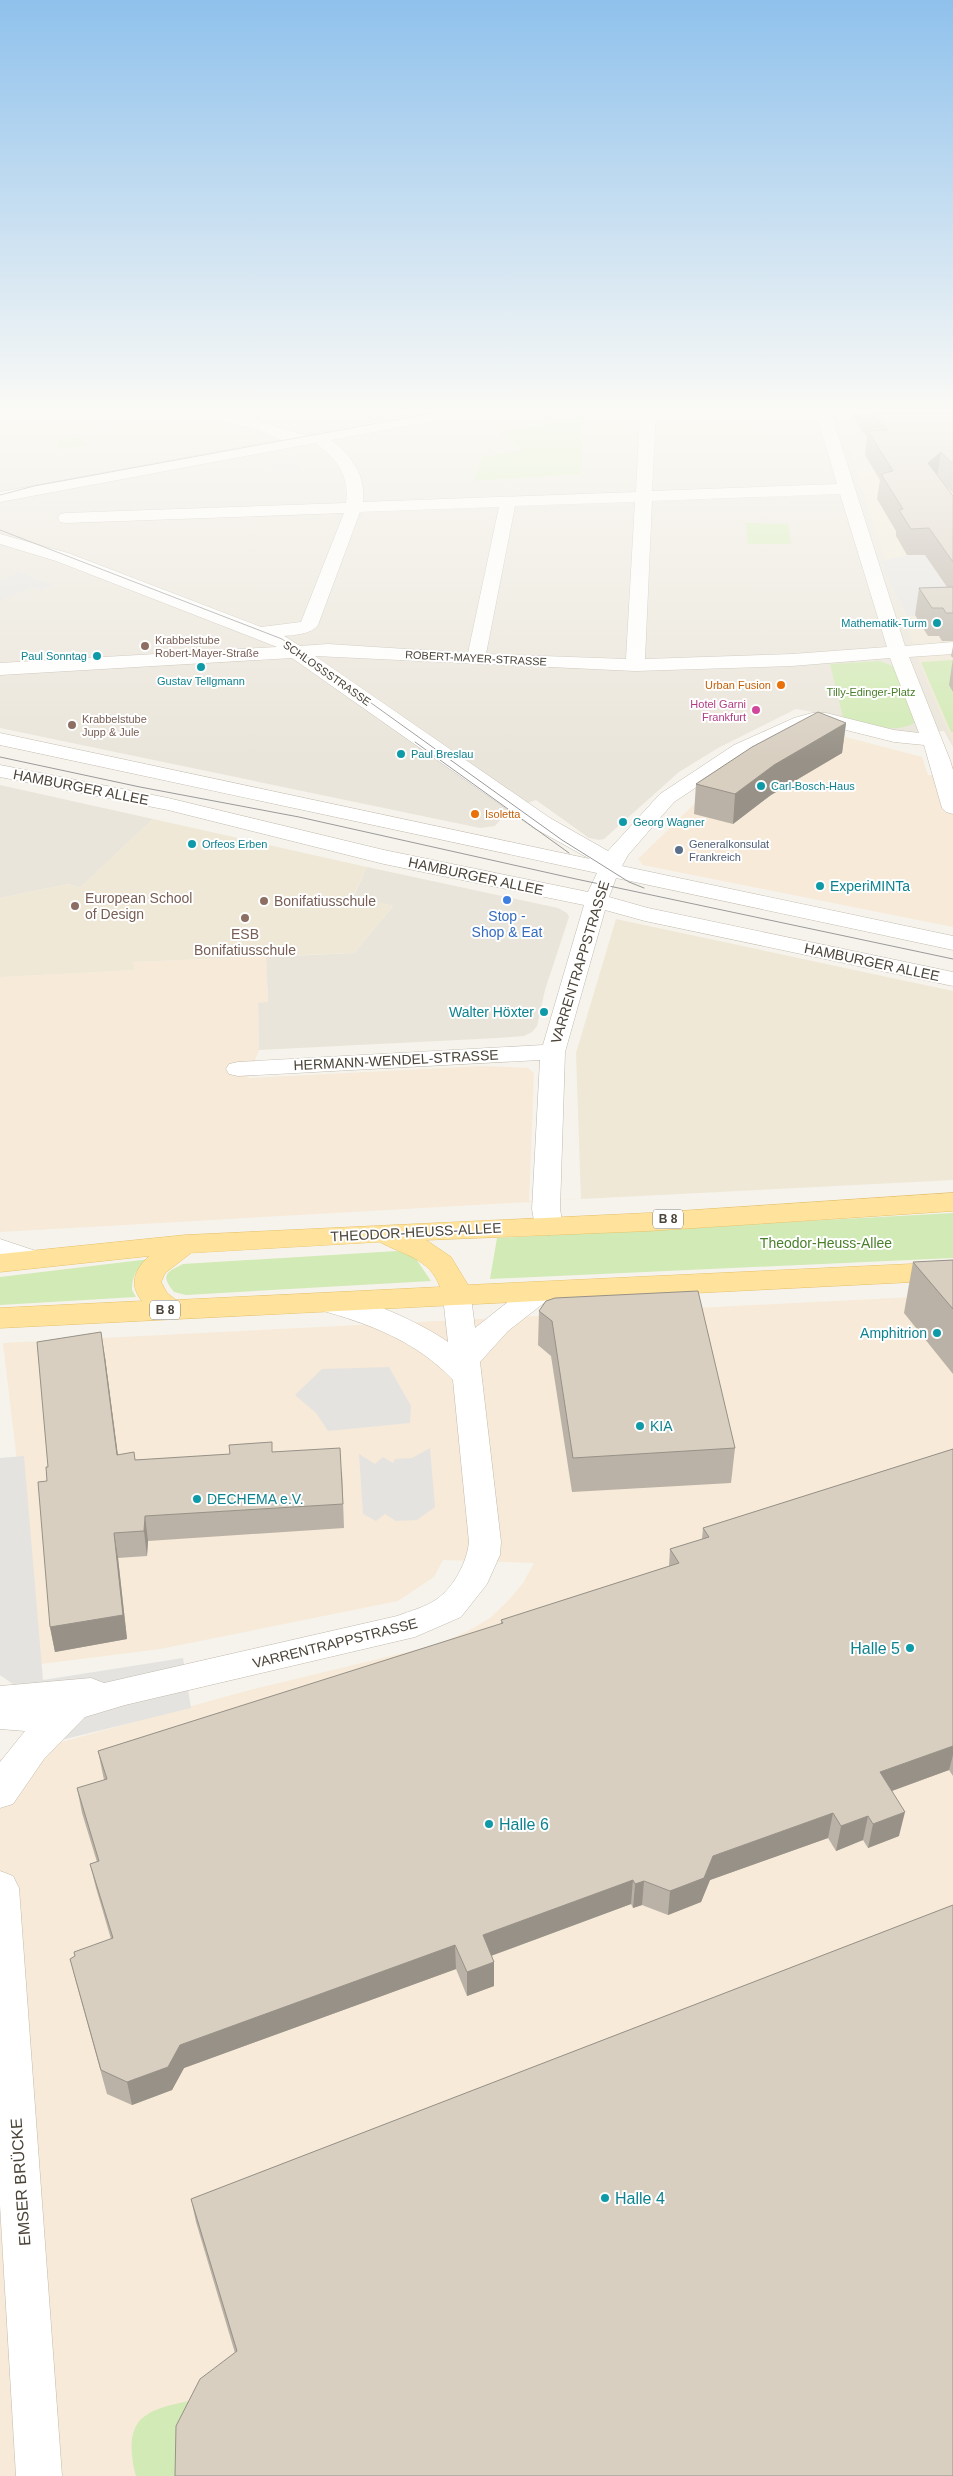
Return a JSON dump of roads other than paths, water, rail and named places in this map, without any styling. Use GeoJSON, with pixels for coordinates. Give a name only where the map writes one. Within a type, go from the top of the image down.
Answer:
{"type":"FeatureCollection","features":[{"type":"Feature","properties":{"kind":"main road","name":"THEODOR-HEUSS-ALLEE"},"geometry":{"type":"LineString","coordinates":[[0,1263],[186,1243],[549,1226],[953,1202]]}},
{"type":"Feature","properties":{"kind":"main road"},"geometry":{"type":"LineString","coordinates":[[383,1234],[412,1244],[434,1257],[449,1273],[457,1297]]}},
{"type":"Feature","properties":{"kind":"main road"},"geometry":{"type":"LineString","coordinates":[[171,1310],[151,1295],[147,1285],[147,1276],[161,1259],[186,1243]]}},
{"type":"Feature","properties":{"kind":"main road","name":"B 8"},"geometry":{"type":"LineString","coordinates":[[0,1318],[457,1297],[953,1271]]}},
{"type":"Feature","properties":{"kind":"street","name":"SCHLOSSSTRASSE"},"geometry":{"type":"LineString","coordinates":[[9,529],[35,539],[62,557]]}},
{"type":"Feature","properties":{"kind":"street"},"geometry":{"type":"LineString","coordinates":[[259,632],[297,630],[309,625],[346,529]]}},
{"type":"Feature","properties":{"kind":"street"},"geometry":{"type":"LineString","coordinates":[[476,659],[504,529]]}},
{"type":"Feature","properties":{"kind":"street"},"geometry":{"type":"LineString","coordinates":[[635,665],[641,529]]}},
{"type":"Feature","properties":{"kind":"street"},"geometry":{"type":"LineString","coordinates":[[860,529],[897,651],[932,740],[946,761],[953,808]]}},
{"type":"Feature","properties":{"kind":"street","name":"SCHLOSSSTRASSE"},"geometry":{"type":"LineString","coordinates":[[0,539],[62,557],[279,640],[542,823],[605,879]]}},
{"type":"Feature","properties":{"kind":"street","name":"ROBERT-MAYER-STRASSE"},"geometry":{"type":"LineString","coordinates":[[0,669],[353,650],[476,659],[635,665],[792,660],[953,648]]}},
{"type":"Feature","properties":{"kind":"street","name":"VARRENTRAPPSTRASSE"},"geometry":{"type":"LineString","coordinates":[[549,1226],[546,1209],[553,1052],[605,879],[667,798],[742,749],[800,722],[812,719],[826,719],[901,737],[932,740]]}},
{"type":"Feature","properties":{"kind":"street"},"geometry":{"type":"LineString","coordinates":[[0,739],[586,865]]}},
{"type":"Feature","properties":{"kind":"street","name":"HAMBURGER ALLEE"},"geometry":{"type":"LineString","coordinates":[[0,771],[168,804],[384,857],[605,879],[660,881],[953,943]]}},
{"type":"Feature","properties":{"kind":"street"},"geometry":{"type":"LineString","coordinates":[[469,840],[492,839],[508,832],[517,825],[519,819],[517,806]]}},
{"type":"Feature","properties":{"kind":"street","name":"SCHLOSSSTRASSE"},"geometry":{"type":"LineString","coordinates":[[542,823],[586,865],[605,879]]}},
{"type":"Feature","properties":{"kind":"street","name":"HAMBURGER ALLEE"},"geometry":{"type":"LineString","coordinates":[[605,879],[646,914],[953,979]]}},
{"type":"Feature","properties":{"kind":"street","name":"HERMANN-WENDEL-STRASSE"},"geometry":{"type":"LineString","coordinates":[[238,1069],[553,1052]]}},
{"type":"Feature","properties":{"kind":"street"},"geometry":{"type":"LineString","coordinates":[[0,1248],[29,1260]]}},
{"type":"Feature","properties":{"kind":"street"},"geometry":{"type":"LineString","coordinates":[[330,1303],[373,1314],[404,1328],[430,1343],[466,1369],[473,1348],[485,1335],[539,1292]]}},
{"type":"Feature","properties":{"kind":"street","name":"VARRENTRAPPSTRASSE"},"geometry":{"type":"LineString","coordinates":[[0,1715],[34,1717],[74,1708],[125,1690],[403,1628],[449,1608],[475,1575],[484,1555],[485,1542],[474,1428],[457,1297]]}},
{"type":"Feature","properties":{"kind":"street","name":"VARRENTRAPPSTRASSE"},"geometry":{"type":"LineString","coordinates":[[0,1700],[60,1693],[125,1690]]}},
{"type":"Feature","properties":{"kind":"street","name":"VARRENTRAPPSTRASSE"},"geometry":{"type":"LineString","coordinates":[[0,1793],[30,1748],[74,1708]]}},
{"type":"Feature","properties":{"kind":"street","name":"EMSER BRÜCKE"},"geometry":{"type":"LineString","coordinates":[[0,1888],[39,2476]]}},
{"type":"Feature","properties":{"kind":"tram line"},"geometry":{"type":"LineString","coordinates":[[0,530],[282,639],[562,840],[629,882],[644,888]]}},
{"type":"Feature","properties":{"kind":"tram line"},"geometry":{"type":"LineString","coordinates":[[415,742],[569,853]]}},
{"type":"Feature","properties":{"kind":"tram line"},"geometry":{"type":"LineString","coordinates":[[0,757],[140,787],[299,817],[576,879],[953,959]]}},
{"type":"Feature","properties":{"kind":"place","name":"Mathematik-Turm"},"geometry":{"type":"Point","coordinates":[937,623]}},
{"type":"Feature","properties":{"kind":"place","name":"Krabbelstube Robert-Mayer-Straße"},"geometry":{"type":"Point","coordinates":[145,646]}},
{"type":"Feature","properties":{"kind":"place","name":"Paul Sonntag"},"geometry":{"type":"Point","coordinates":[97,656]}},
{"type":"Feature","properties":{"kind":"place","name":"Gustav Tellgmann"},"geometry":{"type":"Point","coordinates":[201,667]}},
{"type":"Feature","properties":{"kind":"place","name":"Urban Fusion"},"geometry":{"type":"Point","coordinates":[781,685]}},
{"type":"Feature","properties":{"kind":"place","name":"Hotel Garni Frankfurt"},"geometry":{"type":"Point","coordinates":[756,710]}},
{"type":"Feature","properties":{"kind":"place","name":"Krabbelstube Jupp & Jule"},"geometry":{"type":"Point","coordinates":[72,725]}},
{"type":"Feature","properties":{"kind":"place","name":"Paul Breslau"},"geometry":{"type":"Point","coordinates":[401,754]}},
{"type":"Feature","properties":{"kind":"place","name":"Carl-Bosch-Haus"},"geometry":{"type":"Point","coordinates":[761,786]}},
{"type":"Feature","properties":{"kind":"place","name":"Isoletta"},"geometry":{"type":"Point","coordinates":[475,814]}},
{"type":"Feature","properties":{"kind":"place","name":"Georg Wagner"},"geometry":{"type":"Point","coordinates":[623,822]}},
{"type":"Feature","properties":{"kind":"place","name":"Orfeos Erben"},"geometry":{"type":"Point","coordinates":[192,844]}},
{"type":"Feature","properties":{"kind":"place","name":"Generalkonsulat Frankreich"},"geometry":{"type":"Point","coordinates":[679,850]}},
{"type":"Feature","properties":{"kind":"place","name":"ExperiMINTa"},"geometry":{"type":"Point","coordinates":[820,886]}},
{"type":"Feature","properties":{"kind":"place","name":"Stop - Shop & Eat"},"geometry":{"type":"Point","coordinates":[507,900]}},
{"type":"Feature","properties":{"kind":"place","name":"Bonifatiusschule"},"geometry":{"type":"Point","coordinates":[264,901]}},
{"type":"Feature","properties":{"kind":"place","name":"European School of Design"},"geometry":{"type":"Point","coordinates":[75,906]}},
{"type":"Feature","properties":{"kind":"place","name":"ESB Bonifatiusschule"},"geometry":{"type":"Point","coordinates":[245,918]}},
{"type":"Feature","properties":{"kind":"place","name":"Walter Höxter"},"geometry":{"type":"Point","coordinates":[544,1012]}},
{"type":"Feature","properties":{"kind":"place","name":"Amphitrion"},"geometry":{"type":"Point","coordinates":[937,1333]}},
{"type":"Feature","properties":{"kind":"place","name":"KIA"},"geometry":{"type":"Point","coordinates":[640,1426]}},
{"type":"Feature","properties":{"kind":"place","name":"DECHEMA e.V."},"geometry":{"type":"Point","coordinates":[197,1499]}},
{"type":"Feature","properties":{"kind":"place","name":"Halle 5"},"geometry":{"type":"Point","coordinates":[910,1648]}},
{"type":"Feature","properties":{"kind":"place","name":"Halle 6"},"geometry":{"type":"Point","coordinates":[489,1824]}},
{"type":"Feature","properties":{"kind":"place","name":"Halle 4"},"geometry":{"type":"Point","coordinates":[605,2198]}},
{"type":"Feature","properties":{"kind":"park label","name":"Tilly-Edinger-Platz"},"geometry":{"type":"Point","coordinates":[871,692]}},
{"type":"Feature","properties":{"kind":"park label","name":"Theodor-Heuss-Allee"},"geometry":{"type":"Point","coordinates":[826,1243]}}]}
